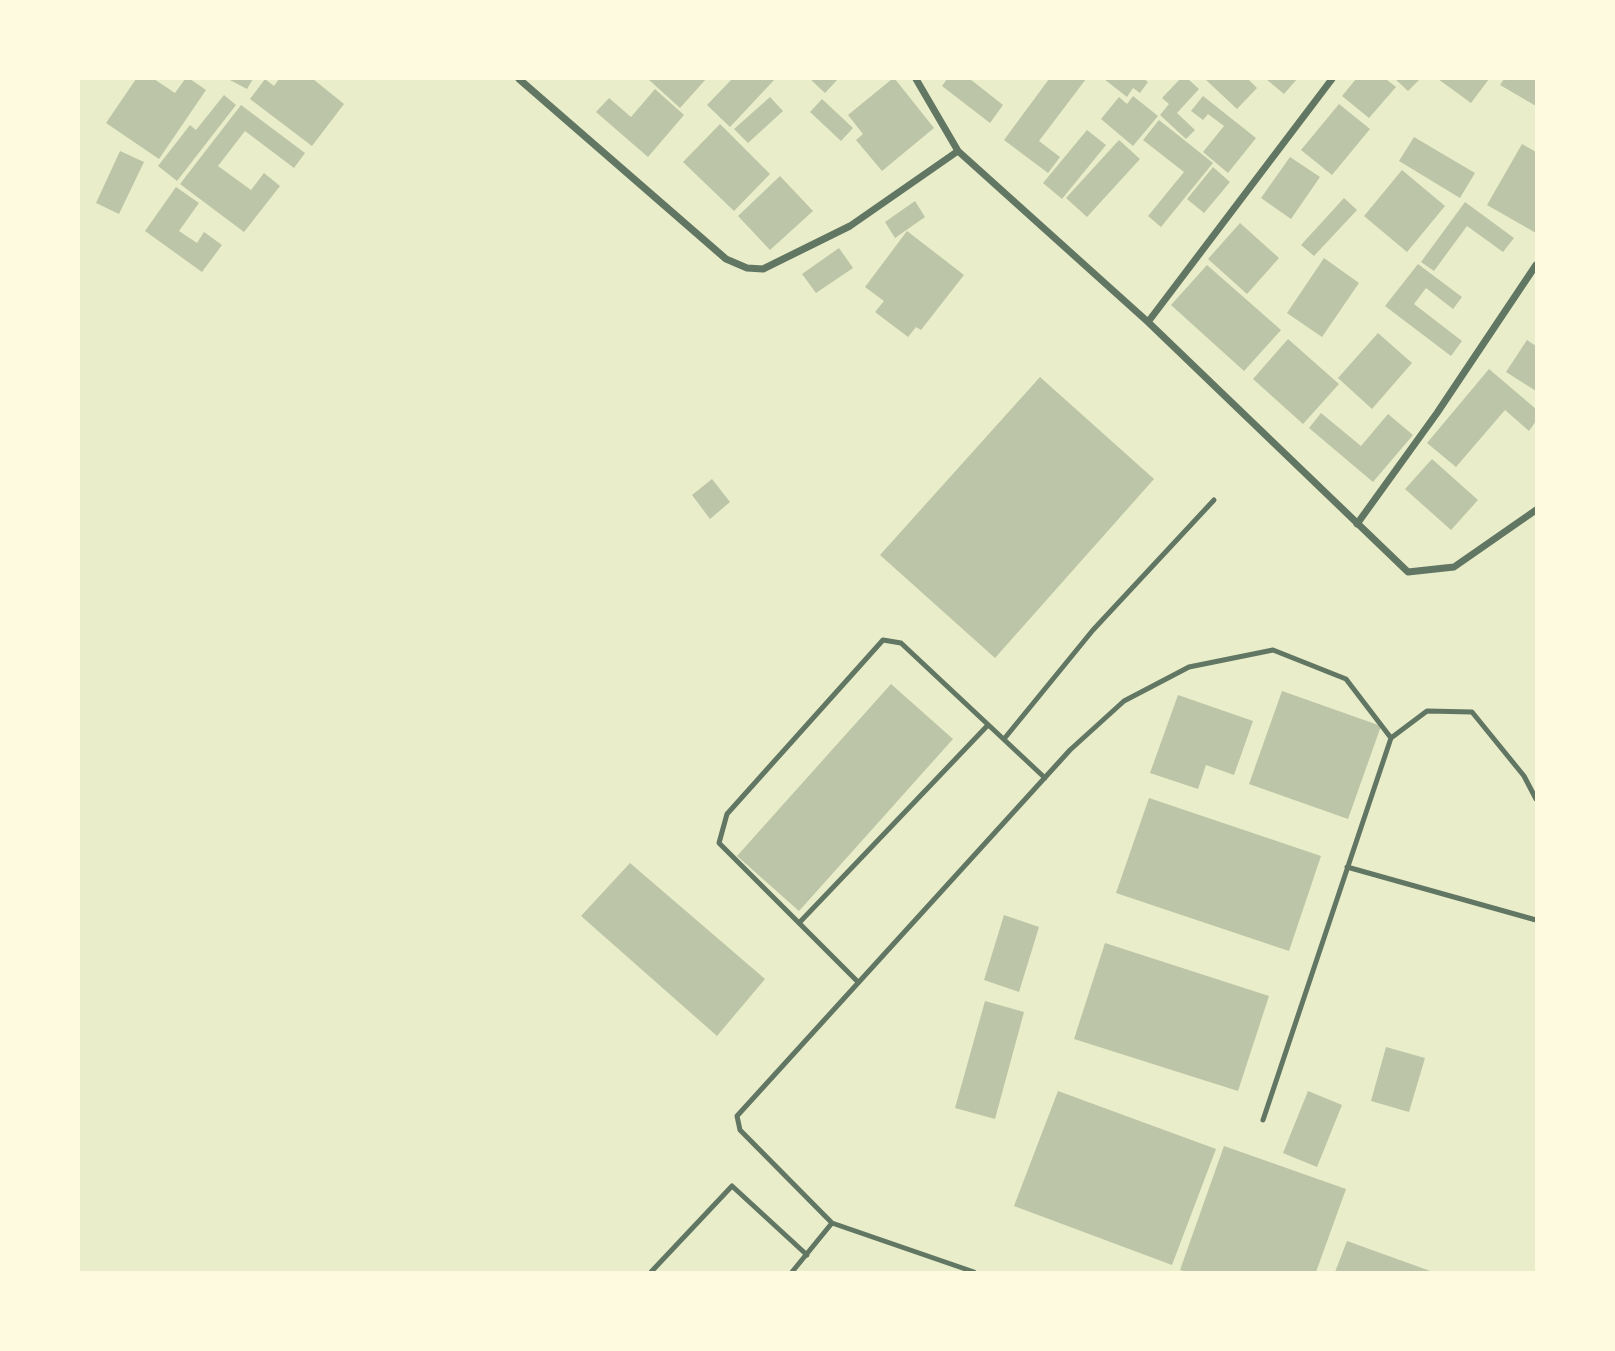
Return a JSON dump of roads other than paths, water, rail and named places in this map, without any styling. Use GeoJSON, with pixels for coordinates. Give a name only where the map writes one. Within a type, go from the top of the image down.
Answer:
{"type":"FeatureCollection","features":[{"type":"Feature","properties":{"kind":"street"},"geometry":{"type":"LineString","coordinates":[[519,79],[726,259],[747,268],[763,269],[850,226],[958,151]]}},
{"type":"Feature","properties":{"kind":"street"},"geometry":{"type":"LineString","coordinates":[[916,79],[958,151],[1148,322],[1408,572],[1454,567],[1536,510]]}},
{"type":"Feature","properties":{"kind":"street"},"geometry":{"type":"LineString","coordinates":[[1148,322],[1332,79]]}},
{"type":"Feature","properties":{"kind":"street"},"geometry":{"type":"LineString","coordinates":[[1357,524],[1437,413],[1536,265]]}},
{"type":"Feature","properties":{"kind":"lane"},"geometry":{"type":"LineString","coordinates":[[1004,739],[1093,630],[1214,500]]}},
{"type":"Feature","properties":{"kind":"lane"},"geometry":{"type":"LineString","coordinates":[[858,982],[719,844],[727,814],[883,640],[901,643],[1045,778]]}},
{"type":"Feature","properties":{"kind":"lane"},"geometry":{"type":"LineString","coordinates":[[974,1272],[832,1223],[740,1130],[737,1116],[1070,750],[1124,701],[1189,667],[1273,650],[1346,680],[1391,738]]}},
{"type":"Feature","properties":{"kind":"lane"},"geometry":{"type":"LineString","coordinates":[[1263,1120],[1391,738],[1427,711],[1472,712],[1524,776],[1536,799]]}},
{"type":"Feature","properties":{"kind":"lane"},"geometry":{"type":"LineString","coordinates":[[799,923],[988,725]]}},
{"type":"Feature","properties":{"kind":"lane"},"geometry":{"type":"LineString","coordinates":[[1347,867],[1536,919]]}},
{"type":"Feature","properties":{"kind":"lane"},"geometry":{"type":"LineString","coordinates":[[651,1272],[732,1186],[807,1255]]}},
{"type":"Feature","properties":{"kind":"lane"},"geometry":{"type":"LineString","coordinates":[[792,1272],[832,1223]]}}]}
